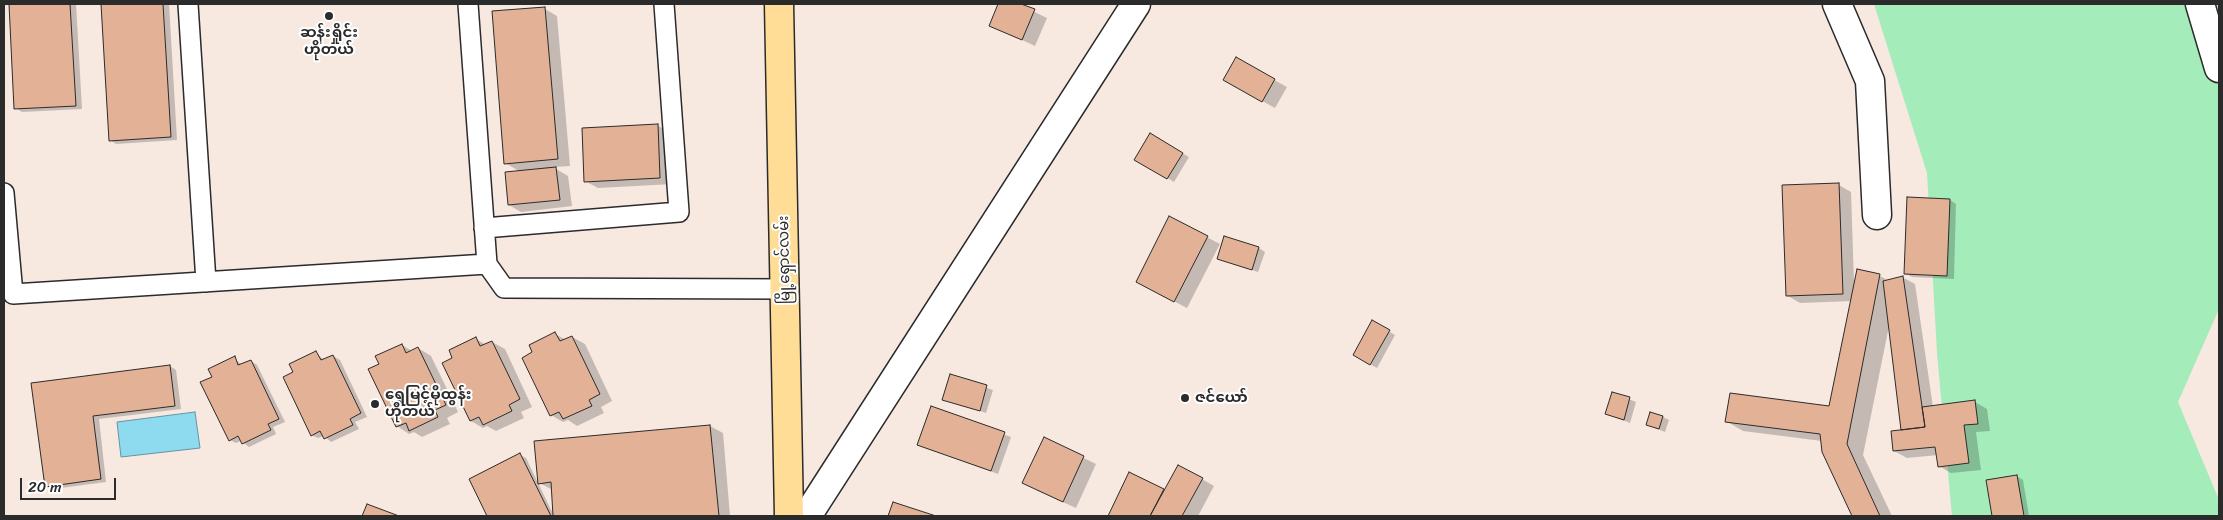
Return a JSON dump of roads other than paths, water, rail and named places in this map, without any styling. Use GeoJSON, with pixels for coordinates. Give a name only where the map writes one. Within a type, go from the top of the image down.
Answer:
{"type":"FeatureCollection","features":[{"type":"Feature","properties":{"kind":"highway","name":"မြို့ရှောင်လမ်း"},"geometry":{"type":"LineString","coordinates":[[779,4],[789,516]]}},
{"type":"Feature","properties":{"kind":"street"},"geometry":{"type":"LineString","coordinates":[[807,516],[1136,4]]}},
{"type":"Feature","properties":{"kind":"street"},"geometry":{"type":"LineString","coordinates":[[1838,4],[1870,81],[1877,215]]}},
{"type":"Feature","properties":{"kind":"street"},"geometry":{"type":"LineString","coordinates":[[2200,4],[2219,68]]}},
{"type":"Feature","properties":{"kind":"lane"},"geometry":{"type":"LineString","coordinates":[[188,4],[206,282]]}},
{"type":"Feature","properties":{"kind":"lane"},"geometry":{"type":"LineString","coordinates":[[468,4],[487,264],[504,288],[786,289]]}},
{"type":"Feature","properties":{"kind":"lane"},"geometry":{"type":"LineString","coordinates":[[484,228],[679,212],[664,4]]}},
{"type":"Feature","properties":{"kind":"lane"},"geometry":{"type":"LineString","coordinates":[[4,193],[13,294],[487,264]]}},
{"type":"Feature","properties":{"kind":"water"},"geometry":{"type":"Polygon","coordinates":[[[195,412],[200,448],[121,457],[117,422],[195,412]]]}},
{"type":"Feature","properties":{"kind":"place","name":"ဆန်းရှိုင်း ဟိုတယ်"},"geometry":{"type":"Point","coordinates":[329,16]}},
{"type":"Feature","properties":{"kind":"place","name":"ဇင်ယော်"},"geometry":{"type":"Point","coordinates":[1185,398]}},
{"type":"Feature","properties":{"kind":"place","name":"ရွှေမြင့်မိုထွန်း ဟိုတယ်"},"geometry":{"type":"Point","coordinates":[375,404]}}]}
